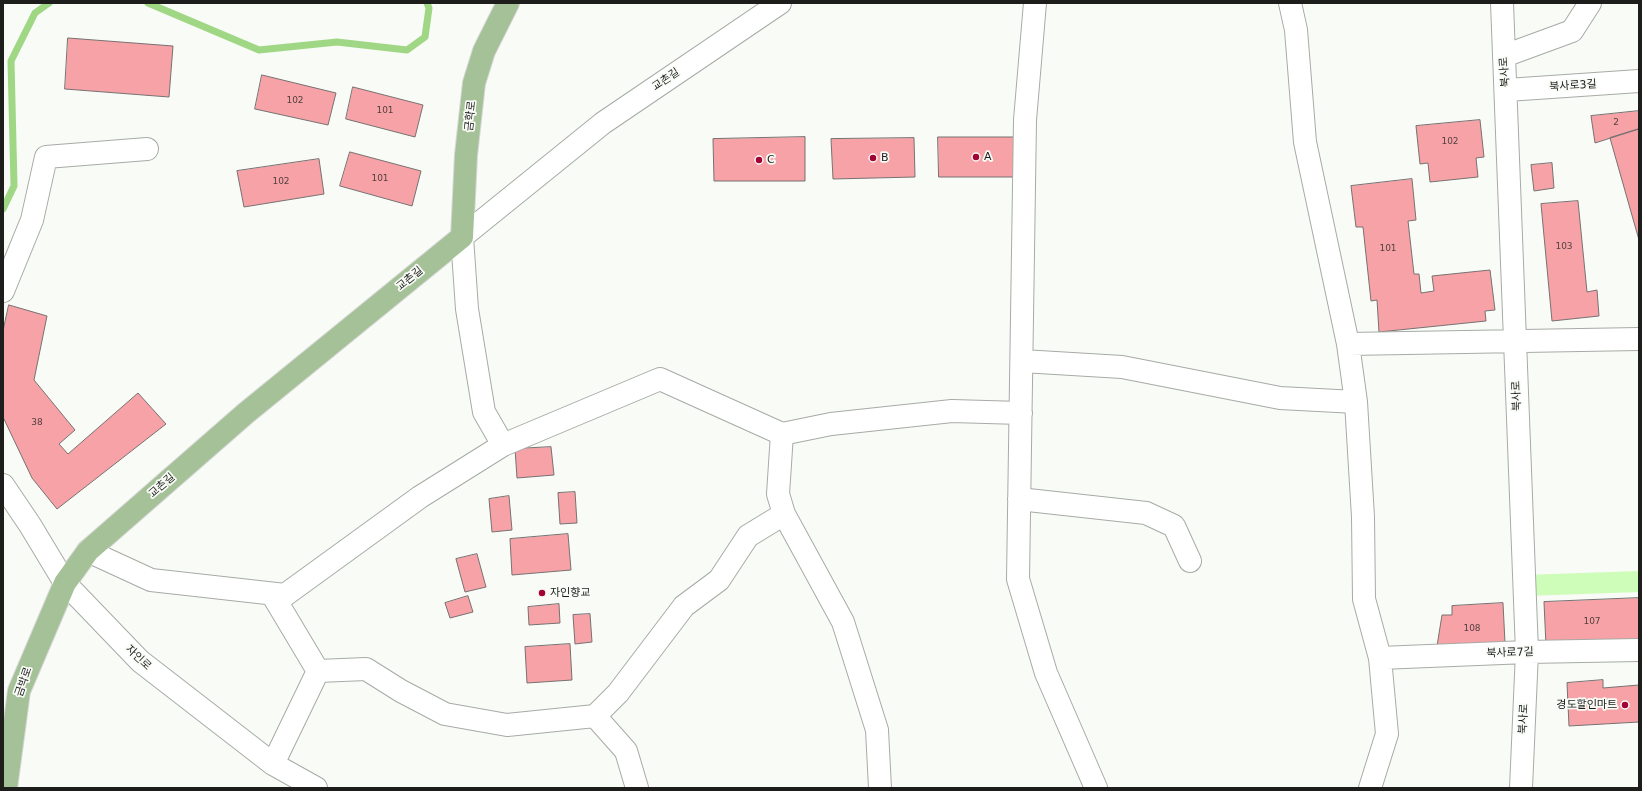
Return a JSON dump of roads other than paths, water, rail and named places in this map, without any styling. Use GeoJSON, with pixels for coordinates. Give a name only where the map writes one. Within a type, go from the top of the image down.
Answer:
{"type":"FeatureCollection","features":[{"type":"Feature","properties":{"kind":"main road","name":"금학로"},"geometry":{"type":"LineString","coordinates":[[462,237],[466,155],[474,83],[484,51],[508,3]]}},
{"type":"Feature","properties":{"kind":"main road","name":"교촌길"},"geometry":{"type":"LineString","coordinates":[[65,583],[88,551],[246,413],[462,237]]}},
{"type":"Feature","properties":{"kind":"main road","name":"금박로"},"geometry":{"type":"LineString","coordinates":[[6,788],[19,691],[65,583]]}},
{"type":"Feature","properties":{"kind":"street","name":"교촌길"},"geometry":{"type":"LineString","coordinates":[[462,237],[603,123],[780,3]]}},
{"type":"Feature","properties":{"kind":"street"},"geometry":{"type":"LineString","coordinates":[[1036,3],[1025,120],[1018,579],[1046,673],[1096,788]]}},
{"type":"Feature","properties":{"kind":"street"},"geometry":{"type":"LineString","coordinates":[[1290,3],[1296,30],[1305,142],[1348,344],[1356,402],[1363,517],[1364,599],[1380,658],[1386,734],[1370,788]]}},
{"type":"Feature","properties":{"kind":"street","name":"북사로"},"geometry":{"type":"LineString","coordinates":[[1502,3],[1507,90],[1527,652],[1521,788]]}},
{"type":"Feature","properties":{"kind":"street"},"geometry":{"type":"LineString","coordinates":[[1504,56],[1572,30],[1590,3]]}},
{"type":"Feature","properties":{"kind":"street","name":"북사로3길"},"geometry":{"type":"LineString","coordinates":[[1507,90],[1639,81]]}},
{"type":"Feature","properties":{"kind":"street"},"geometry":{"type":"LineString","coordinates":[[3,291],[32,220],[46,157],[147,150]]}},
{"type":"Feature","properties":{"kind":"street"},"geometry":{"type":"LineString","coordinates":[[462,237],[467,309],[484,412],[503,445]]}},
{"type":"Feature","properties":{"kind":"street"},"geometry":{"type":"LineString","coordinates":[[1348,344],[1639,339]]}},
{"type":"Feature","properties":{"kind":"street"},"geometry":{"type":"LineString","coordinates":[[1022,361],[1122,367],[1280,398],[1356,402]]}},
{"type":"Feature","properties":{"kind":"street"},"geometry":{"type":"LineString","coordinates":[[88,551],[151,580],[285,595],[420,497],[503,445],[660,378],[782,434],[830,424],[952,411],[1021,413]]}},
{"type":"Feature","properties":{"kind":"street"},"geometry":{"type":"LineString","coordinates":[[782,434],[778,494],[784,514],[843,622],[877,730],[880,788]]}},
{"type":"Feature","properties":{"kind":"street","name":"자인로"},"geometry":{"type":"LineString","coordinates":[[3,485],[65,583],[140,661],[273,764],[316,788]]}},
{"type":"Feature","properties":{"kind":"street"},"geometry":{"type":"LineString","coordinates":[[1020,499],[1146,514],[1174,526],[1190,561]]}},
{"type":"Feature","properties":{"kind":"street"},"geometry":{"type":"LineString","coordinates":[[318,671],[366,669],[445,714],[507,725],[596,716],[618,693],[684,606],[719,580],[748,536],[784,514]]}},
{"type":"Feature","properties":{"kind":"street"},"geometry":{"type":"LineString","coordinates":[[272,594],[318,671]]}},
{"type":"Feature","properties":{"kind":"street","name":"북사로7길"},"geometry":{"type":"LineString","coordinates":[[1380,658],[1527,652],[1639,650]]}},
{"type":"Feature","properties":{"kind":"street"},"geometry":{"type":"LineString","coordinates":[[273,764],[318,671]]}},
{"type":"Feature","properties":{"kind":"street"},"geometry":{"type":"LineString","coordinates":[[596,716],[626,751],[637,788]]}},
{"type":"Feature","properties":{"kind":"waterway"},"geometry":{"type":"LineString","coordinates":[[3,209],[14,186],[11,61],[35,13],[49,3]]}},
{"type":"Feature","properties":{"kind":"waterway"},"geometry":{"type":"LineString","coordinates":[[148,3],[259,50],[337,42],[407,50],[425,37],[429,8],[427,3]]}},
{"type":"Feature","properties":{"kind":"place","name":"A"},"geometry":{"type":"Point","coordinates":[976,157]}},
{"type":"Feature","properties":{"kind":"place","name":"B"},"geometry":{"type":"Point","coordinates":[873,158]}},
{"type":"Feature","properties":{"kind":"place","name":"C"},"geometry":{"type":"Point","coordinates":[759,160]}},
{"type":"Feature","properties":{"kind":"place","name":"자인향교"},"geometry":{"type":"Point","coordinates":[542,593]}},
{"type":"Feature","properties":{"kind":"place","name":"경도할인마트"},"geometry":{"type":"Point","coordinates":[1625,705]}}]}
